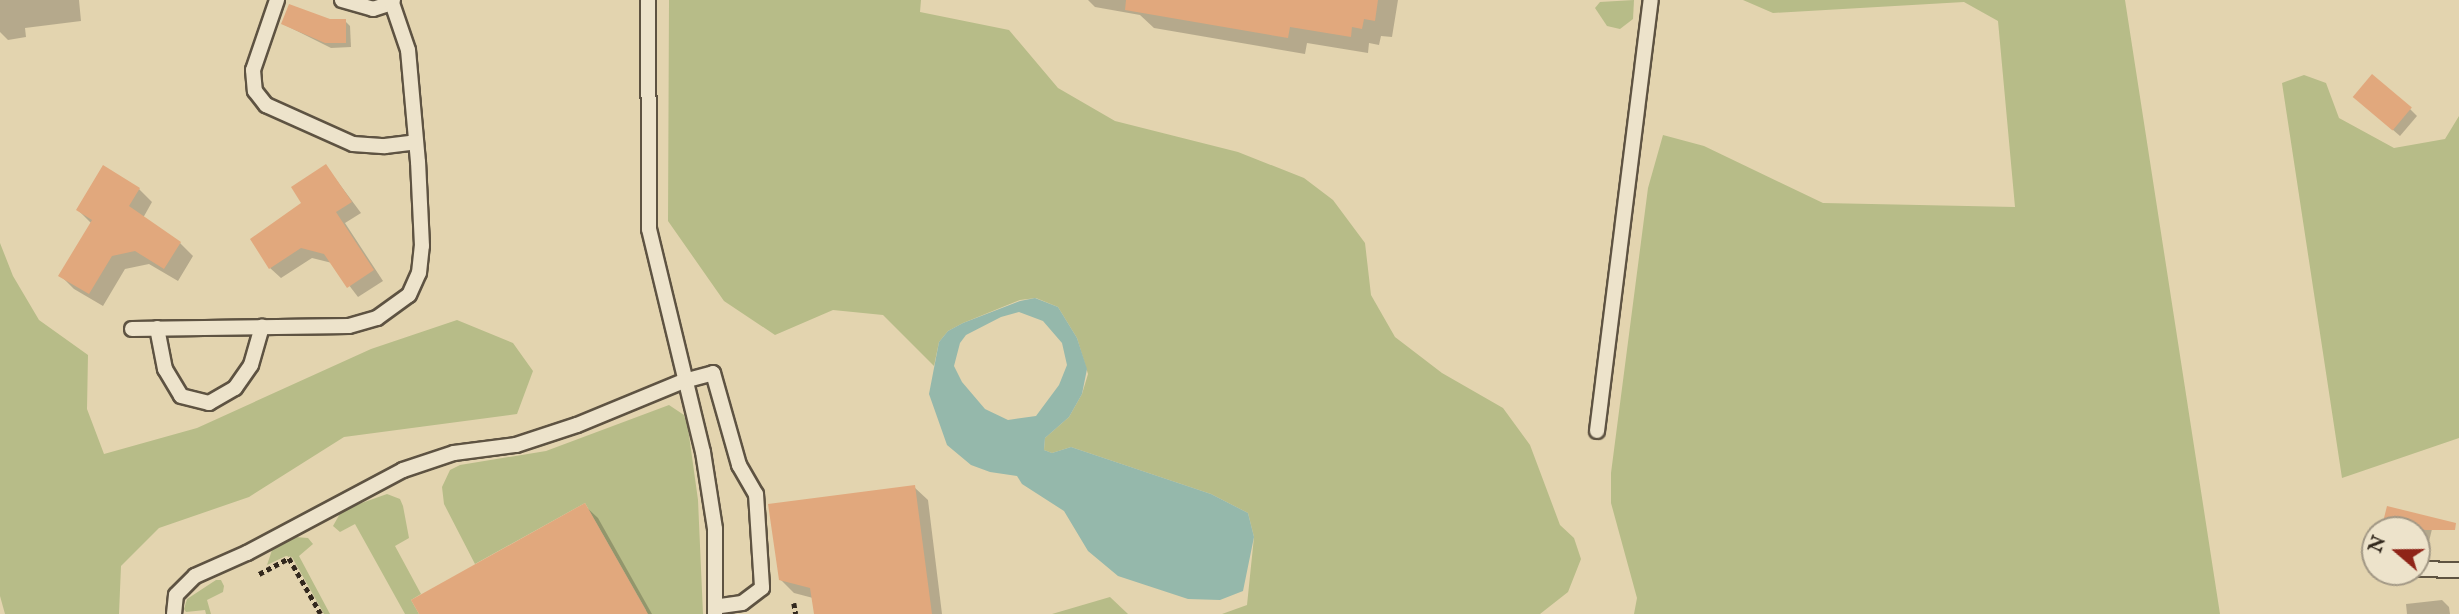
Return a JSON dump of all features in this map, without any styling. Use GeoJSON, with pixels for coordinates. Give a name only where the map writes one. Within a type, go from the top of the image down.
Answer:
{"type":"FeatureCollection","features":[{"type":"Feature","properties":{"kind":"lane"},"geometry":{"type":"LineString","coordinates":[[277,0],[253,71],[256,91],[266,105],[353,144],[385,146],[416,142]]}},
{"type":"Feature","properties":{"kind":"lane"},"geometry":{"type":"LineString","coordinates":[[132,329],[349,326],[377,318],[409,295],[419,273],[422,246],[408,50],[392,2],[373,9],[342,0]]}},
{"type":"Feature","properties":{"kind":"lane"},"geometry":{"type":"LineString","coordinates":[[174,614],[176,595],[195,576],[247,553],[403,470],[454,453],[516,444],[578,425],[684,381],[713,373],[739,465],[756,494],[762,588],[742,603],[715,611],[715,529],[703,452],[684,381],[649,229],[648,0]]}},
{"type":"Feature","properties":{"kind":"lane"},"geometry":{"type":"LineString","coordinates":[[1597,431],[1651,0]]}},
{"type":"Feature","properties":{"kind":"lane"},"geometry":{"type":"LineString","coordinates":[[157,328],[165,369],[181,396],[209,403],[235,388],[251,365],[262,327]]}},
{"type":"Feature","properties":{"kind":"lane"},"geometry":{"type":"LineString","coordinates":[[2431,569],[2459,570]]}},
{"type":"Feature","properties":{"kind":"path"},"geometry":{"type":"LineString","coordinates":[[259,573],[289,558],[321,614]]}},
{"type":"Feature","properties":{"kind":"path"},"geometry":{"type":"LineString","coordinates":[[794,603],[796,614]]}},
{"type":"Feature","properties":{"kind":"green space"},"geometry":{"type":"Polygon","coordinates":[[[669,0],[921,0],[920,12],[1009,30],[1058,88],[1115,121],[1238,152],[1304,178],[1333,200],[1365,243],[1371,295],[1395,337],[1442,373],[1503,408],[1530,445],[1560,525],[1574,538],[1581,559],[1568,592],[1540,614],[1222,614],[1247,605],[1254,537],[1248,513],[1211,494],[1071,447],[1052,453],[1044,450],[1045,438],[1069,417],[1082,394],[1088,374],[1077,338],[1058,307],[1036,298],[1020,300],[963,323],[948,331],[939,342],[934,366],[883,315],[833,310],[775,335],[724,301],[668,221],[669,0]]]}},
{"type":"Feature","properties":{"kind":"green space"},"geometry":{"type":"Polygon","coordinates":[[[1634,0],[1633,19],[1620,29],[1607,26],[1595,8],[1600,2],[1634,0]]]}},
{"type":"Feature","properties":{"kind":"green space"},"geometry":{"type":"Polygon","coordinates":[[[1743,0],[2125,0],[2220,614],[1634,614],[1637,598],[1611,503],[1611,473],[1648,188],[1663,135],[1704,146],[1823,203],[2015,207],[1998,21],[1964,2],[1773,13],[1743,0]]]}},
{"type":"Feature","properties":{"kind":"green space"},"geometry":{"type":"Polygon","coordinates":[[[2304,75],[2326,83],[2339,118],[2394,148],[2445,139],[2459,116],[2459,438],[2342,478],[2282,83],[2304,75]]]}},
{"type":"Feature","properties":{"kind":"green space"},"geometry":{"type":"Polygon","coordinates":[[[0,243],[13,276],[39,320],[88,355],[87,409],[104,454],[197,428],[371,349],[457,320],[513,343],[533,371],[517,414],[344,437],[249,497],[159,528],[121,566],[119,614],[5,614],[0,596],[0,243]]]}},
{"type":"Feature","properties":{"kind":"green space"},"geometry":{"type":"Polygon","coordinates":[[[669,405],[684,415],[688,428],[698,500],[703,614],[639,614],[646,610],[585,503],[475,564],[444,504],[442,487],[450,470],[460,465],[546,451],[669,405]]]}},
{"type":"Feature","properties":{"kind":"green space"},"geometry":{"type":"Polygon","coordinates":[[[387,494],[400,499],[403,506],[409,538],[395,546],[421,594],[411,600],[419,614],[405,614],[355,524],[340,532],[333,526],[342,510],[387,494]]]}},
{"type":"Feature","properties":{"kind":"green space"},"geometry":{"type":"Polygon","coordinates":[[[295,537],[308,538],[313,544],[299,556],[330,614],[324,614],[292,557],[286,556],[267,565],[272,550],[295,537]]]}},
{"type":"Feature","properties":{"kind":"green space"},"geometry":{"type":"Polygon","coordinates":[[[216,580],[221,580],[224,586],[223,592],[207,600],[211,614],[206,614],[205,610],[186,612],[184,609],[187,599],[216,580]]]}},
{"type":"Feature","properties":{"kind":"green space"},"geometry":{"type":"Polygon","coordinates":[[[1110,597],[1128,614],[1052,614],[1110,597]]]}},
{"type":"Feature","properties":{"kind":"shaded area"},"geometry":{"type":"Polygon","coordinates":[[[1035,298],[1058,307],[1077,338],[1087,369],[1082,394],[1069,417],[1045,438],[1044,450],[1052,453],[1071,447],[1211,494],[1248,513],[1254,537],[1243,591],[1220,600],[1188,599],[1118,576],[1088,551],[1064,511],[1022,484],[1017,476],[990,472],[971,465],[947,445],[929,394],[939,342],[948,331],[963,323],[1035,298]],[[1019,312],[1001,317],[966,335],[960,343],[954,366],[962,382],[985,409],[1008,420],[1036,416],[1059,385],[1067,365],[1062,343],[1043,321],[1019,312]]]}},
{"type":"Feature","properties":{"kind":"building"},"geometry":{"type":"Polygon","coordinates":[[[1126,0],[1378,0],[1375,21],[1364,19],[1362,29],[1352,27],[1351,37],[1290,27],[1288,38],[1125,10],[1126,0]]]}},
{"type":"Feature","properties":{"kind":"building"},"geometry":{"type":"Polygon","coordinates":[[[289,4],[330,19],[346,19],[346,43],[325,43],[281,24],[289,4]]]}},
{"type":"Feature","properties":{"kind":"building"},"geometry":{"type":"Polygon","coordinates":[[[2372,74],[2412,107],[2393,130],[2353,97],[2372,74]]]}},
{"type":"Feature","properties":{"kind":"building"},"geometry":{"type":"Polygon","coordinates":[[[326,164],[352,202],[336,212],[374,270],[347,288],[324,254],[301,248],[269,269],[250,239],[301,203],[291,187],[326,164]]]}},
{"type":"Feature","properties":{"kind":"building"},"geometry":{"type":"Polygon","coordinates":[[[103,165],[140,188],[129,206],[181,242],[164,269],[135,251],[112,256],[89,294],[58,276],[92,220],[76,210],[103,165]]]}},
{"type":"Feature","properties":{"kind":"building"},"geometry":{"type":"Polygon","coordinates":[[[915,485],[932,614],[814,614],[810,588],[779,580],[768,504],[915,485]]]}},
{"type":"Feature","properties":{"kind":"building"},"geometry":{"type":"Polygon","coordinates":[[[585,503],[648,614],[419,614],[411,600],[585,503]]]}},
{"type":"Feature","properties":{"kind":"building"},"geometry":{"type":"Polygon","coordinates":[[[2387,506],[2428,516],[2384,516],[2387,506]]]}},
{"type":"Feature","properties":{"kind":"building"},"geometry":{"type":"Polygon","coordinates":[[[2431,517],[2456,523],[2455,530],[2431,530],[2431,517]]]}}]}
